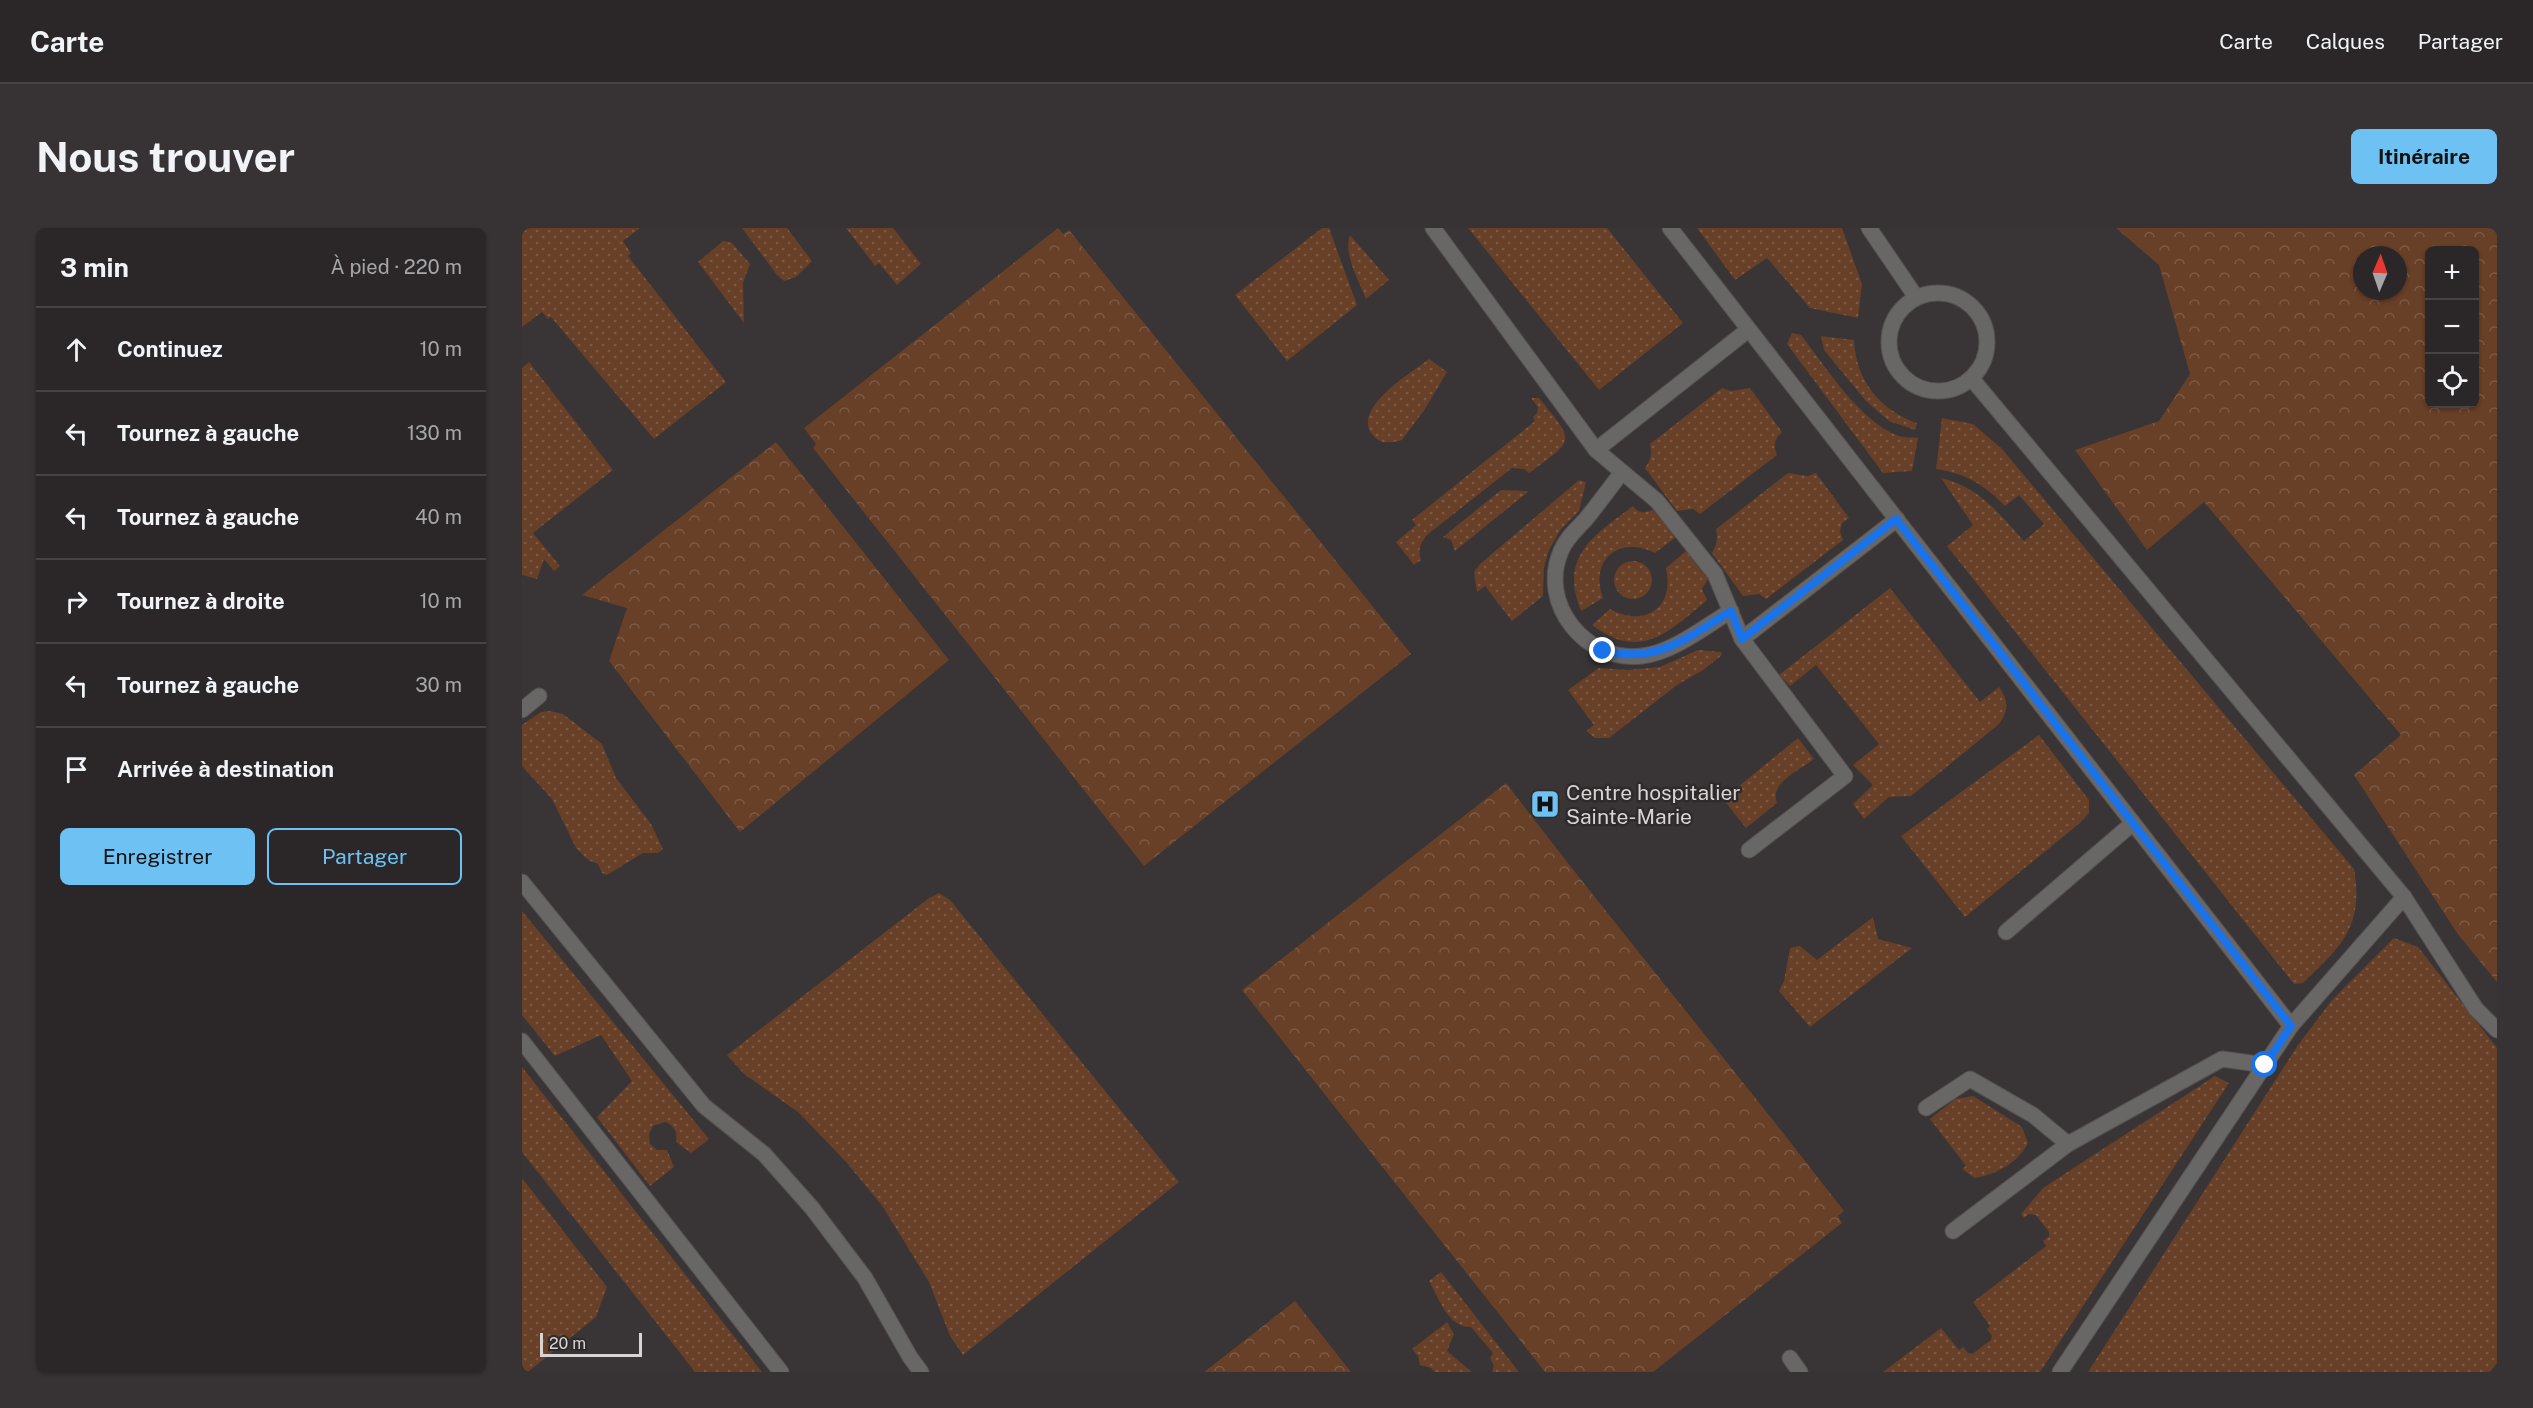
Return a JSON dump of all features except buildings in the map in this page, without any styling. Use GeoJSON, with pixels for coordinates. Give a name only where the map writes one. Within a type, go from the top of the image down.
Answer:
{"type":"FeatureCollection","features":[{"type":"Feature","properties":{"kind":"lane"},"geometry":{"type":"LineString","coordinates":[[1433,228],[1596,450],[1657,501],[1715,574],[1742,639],[1845,776],[1749,850]]}},
{"type":"Feature","properties":{"kind":"lane"},"geometry":{"type":"LineString","coordinates":[[1670,228],[2291,1026]]}},
{"type":"Feature","properties":{"kind":"lane"},"geometry":{"type":"LineString","coordinates":[[1869,228],[1916,297]]}},
{"type":"Feature","properties":{"kind":"lane"},"geometry":{"type":"LineString","coordinates":[[1944,292],[1970,303],[1986,326],[1987,354],[1972,379],[1951,390],[1927,390],[1905,379],[1892,359],[1889,335],[1898,313],[1916,297],[1944,292]]}},
{"type":"Feature","properties":{"kind":"lane"},"geometry":{"type":"LineString","coordinates":[[1596,450],[1748,330]]}},
{"type":"Feature","properties":{"kind":"lane"},"geometry":{"type":"LineString","coordinates":[[1972,379],[2404,897],[2476,1009],[2497,1030]]}},
{"type":"Feature","properties":{"kind":"lane"},"geometry":{"type":"LineString","coordinates":[[1622,472],[1571,535],[1561,551],[1556,571],[1556,591],[1561,610],[1571,627],[1585,641],[1603,651],[1622,656],[1642,656],[1661,651],[1731,611]]}},
{"type":"Feature","properties":{"kind":"lane"},"geometry":{"type":"LineString","coordinates":[[1742,639],[1896,519]]}},
{"type":"Feature","properties":{"kind":"lane"},"geometry":{"type":"LineString","coordinates":[[522,710],[539,696]]}},
{"type":"Feature","properties":{"kind":"lane"},"geometry":{"type":"LineString","coordinates":[[2006,932],[2133,823]]}},
{"type":"Feature","properties":{"kind":"lane"},"geometry":{"type":"LineString","coordinates":[[522,882],[704,1106],[764,1154],[812,1208],[865,1278],[921,1372]]}},
{"type":"Feature","properties":{"kind":"lane"},"geometry":{"type":"LineString","coordinates":[[2060,1372],[2291,1026],[2404,897]]}},
{"type":"Feature","properties":{"kind":"lane"},"geometry":{"type":"LineString","coordinates":[[522,1041],[781,1372]]}},
{"type":"Feature","properties":{"kind":"lane"},"geometry":{"type":"LineString","coordinates":[[1953,1231],[2068,1144],[2222,1059],[2265,1065]]}},
{"type":"Feature","properties":{"kind":"lane"},"geometry":{"type":"LineString","coordinates":[[1926,1108],[1970,1079],[2033,1115],[2068,1144]]}},
{"type":"Feature","properties":{"kind":"lane"},"geometry":{"type":"LineString","coordinates":[[1790,1358],[1800,1372]]}},
{"type":"Feature","properties":{"kind":"green space"},"geometry":{"type":"Polygon","coordinates":[[[522,228],[640,228],[623,241],[631,253],[628,256],[726,382],[654,439],[551,317],[548,319],[542,312],[522,327],[522,228]]]}},
{"type":"Feature","properties":{"kind":"green space"},"geometry":{"type":"Polygon","coordinates":[[[742,228],[787,228],[812,261],[796,277],[784,281],[742,228]]]}},
{"type":"Feature","properties":{"kind":"green space"},"geometry":{"type":"Polygon","coordinates":[[[846,228],[893,228],[921,264],[897,285],[879,263],[875,266],[846,228]]]}},
{"type":"Feature","properties":{"kind":"green space"},"geometry":{"type":"Polygon","coordinates":[[[1058,228],[1063,234],[1069,230],[1411,654],[1144,866],[813,448],[816,444],[804,428],[1058,228]]]}},
{"type":"Feature","properties":{"kind":"green space"},"geometry":{"type":"Polygon","coordinates":[[[1322,228],[1329,228],[1357,305],[1287,361],[1235,295],[1322,228]]]}},
{"type":"Feature","properties":{"kind":"green space"},"geometry":{"type":"Polygon","coordinates":[[[1468,228],[1607,228],[1683,323],[1599,390],[1468,228]]]}},
{"type":"Feature","properties":{"kind":"green space"},"geometry":{"type":"Polygon","coordinates":[[[1697,228],[1842,228],[1862,284],[1858,318],[1810,308],[1767,258],[1735,280],[1697,228]]]}},
{"type":"Feature","properties":{"kind":"green space"},"geometry":{"type":"Polygon","coordinates":[[[2116,228],[2497,228],[2497,982],[2457,933],[2354,775],[2401,735],[2204,502],[2147,550],[2075,450],[2159,421],[2190,374],[2159,265],[2116,228]]]}},
{"type":"Feature","properties":{"kind":"green space"},"geometry":{"type":"Polygon","coordinates":[[[1350,235],[1389,280],[1366,299],[1350,259],[1348,242],[1350,235]]]}},
{"type":"Feature","properties":{"kind":"green space"},"geometry":{"type":"Polygon","coordinates":[[[723,241],[732,243],[750,264],[743,283],[744,323],[698,262],[723,241]]]}},
{"type":"Feature","properties":{"kind":"green space"},"geometry":{"type":"Polygon","coordinates":[[[1792,333],[1801,335],[1845,392],[1871,419],[1899,436],[1918,438],[1912,471],[1883,473],[1787,344],[1792,333]]]}},
{"type":"Feature","properties":{"kind":"green space"},"geometry":{"type":"Polygon","coordinates":[[[1821,336],[1854,340],[1859,368],[1872,392],[1892,410],[1917,423],[1915,430],[1889,421],[1866,401],[1824,350],[1821,336]]]}},
{"type":"Feature","properties":{"kind":"green space"},"geometry":{"type":"Polygon","coordinates":[[[1429,359],[1447,372],[1425,409],[1402,440],[1382,442],[1378,440],[1372,434],[1368,424],[1370,413],[1387,392],[1429,359]]]}},
{"type":"Feature","properties":{"kind":"green space"},"geometry":{"type":"Polygon","coordinates":[[[529,362],[613,470],[533,533],[560,566],[554,571],[544,559],[537,579],[522,575],[522,368],[529,362]]]}},
{"type":"Feature","properties":{"kind":"green space"},"geometry":{"type":"Polygon","coordinates":[[[1722,388],[1731,391],[1750,388],[1782,432],[1775,442],[1777,455],[1700,514],[1693,509],[1677,511],[1645,468],[1649,462],[1650,444],[1722,388]]]}},
{"type":"Feature","properties":{"kind":"green space"},"geometry":{"type":"Polygon","coordinates":[[[1531,398],[1539,398],[1559,424],[1565,439],[1562,446],[1529,473],[1524,469],[1512,468],[1427,535],[1420,547],[1421,560],[1414,565],[1396,542],[1416,525],[1412,520],[1535,421],[1533,417],[1538,407],[1531,398]]]}},
{"type":"Feature","properties":{"kind":"green space"},"geometry":{"type":"Polygon","coordinates":[[[1942,418],[1973,424],[2002,449],[2354,869],[2356,906],[2347,934],[2329,958],[2303,983],[2294,984],[1947,546],[1973,525],[1941,478],[1955,482],[1978,495],[2024,541],[2044,524],[2019,495],[2005,506],[1974,481],[1936,469],[1942,418]]]}},
{"type":"Feature","properties":{"kind":"green space"},"geometry":{"type":"Polygon","coordinates":[[[776,442],[949,660],[740,832],[609,661],[627,608],[582,595],[776,442]]]}},
{"type":"Feature","properties":{"kind":"green space"},"geometry":{"type":"Polygon","coordinates":[[[1788,473],[1808,476],[1816,473],[1849,518],[1842,523],[1840,531],[1843,540],[1766,599],[1759,594],[1743,596],[1712,553],[1717,542],[1716,529],[1788,473]]]}},
{"type":"Feature","properties":{"kind":"green space"},"geometry":{"type":"Polygon","coordinates":[[[1579,480],[1586,482],[1579,511],[1561,529],[1549,550],[1544,567],[1543,596],[1512,621],[1485,586],[1477,592],[1474,572],[1480,564],[1579,480]]]}},
{"type":"Feature","properties":{"kind":"green space"},"geometry":{"type":"Polygon","coordinates":[[[1501,490],[1529,491],[1455,551],[1451,540],[1443,537],[1501,490]]]}},
{"type":"Feature","properties":{"kind":"green space"},"geometry":{"type":"Polygon","coordinates":[[[1633,506],[1642,512],[1653,510],[1676,537],[1655,553],[1642,548],[1630,547],[1610,554],[1600,572],[1603,598],[1581,611],[1575,592],[1574,576],[1577,562],[1593,538],[1633,506]]]}},
{"type":"Feature","properties":{"kind":"green space"},"geometry":{"type":"Polygon","coordinates":[[[1686,551],[1708,579],[1702,589],[1707,600],[1680,623],[1667,632],[1639,642],[1609,636],[1592,625],[1610,609],[1635,616],[1655,611],[1666,594],[1668,582],[1666,568],[1686,551]]]}},
{"type":"Feature","properties":{"kind":"green space"},"geometry":{"type":"Polygon","coordinates":[[[1633,561],[1646,567],[1652,580],[1646,593],[1633,599],[1620,593],[1614,580],[1620,567],[1633,561]]]}},
{"type":"Feature","properties":{"kind":"green space"},"geometry":{"type":"Polygon","coordinates":[[[1890,588],[1980,702],[1999,687],[2005,697],[2006,711],[1998,725],[1911,796],[1889,797],[1864,819],[1853,804],[1873,785],[1853,765],[1879,744],[1816,665],[1790,686],[1779,675],[1890,588]]]}},
{"type":"Feature","properties":{"kind":"green space"},"geometry":{"type":"Polygon","coordinates":[[[1698,650],[1721,652],[1722,655],[1703,670],[1677,685],[1609,738],[1595,738],[1586,731],[1594,725],[1568,690],[1599,668],[1628,670],[1660,667],[1698,650]]]}},
{"type":"Feature","properties":{"kind":"green space"},"geometry":{"type":"Polygon","coordinates":[[[550,711],[563,714],[602,744],[616,778],[651,824],[663,849],[658,853],[643,853],[607,875],[602,873],[598,864],[588,860],[576,848],[552,799],[522,766],[522,725],[541,712],[550,711]]]}},
{"type":"Feature","properties":{"kind":"green space"},"geometry":{"type":"Polygon","coordinates":[[[2039,735],[2089,800],[2089,813],[2080,823],[1965,917],[1901,836],[2039,735]]]}},
{"type":"Feature","properties":{"kind":"green space"},"geometry":{"type":"Polygon","coordinates":[[[1798,738],[1814,759],[1782,783],[1777,789],[1777,803],[1746,828],[1723,799],[1798,738]]]}},
{"type":"Feature","properties":{"kind":"green space"},"geometry":{"type":"Polygon","coordinates":[[[1506,783],[1844,1211],[1838,1216],[1842,1223],[1653,1372],[1545,1372],[1242,990],[1506,783]]]}},
{"type":"Feature","properties":{"kind":"green space"},"geometry":{"type":"Polygon","coordinates":[[[939,893],[950,900],[1179,1182],[963,1355],[950,1336],[929,1282],[883,1207],[847,1163],[798,1112],[744,1074],[727,1055],[929,898],[939,893]]]}},
{"type":"Feature","properties":{"kind":"green space"},"geometry":{"type":"Polygon","coordinates":[[[522,911],[709,1139],[691,1153],[676,1142],[676,1132],[671,1125],[665,1122],[653,1126],[649,1134],[650,1144],[657,1150],[667,1150],[674,1167],[650,1186],[597,1117],[632,1081],[601,1035],[555,1056],[522,1015],[522,911]]]}},
{"type":"Feature","properties":{"kind":"green space"},"geometry":{"type":"Polygon","coordinates":[[[1873,917],[1878,939],[1912,948],[1810,1027],[1779,991],[1784,981],[1790,948],[1800,946],[1817,960],[1873,917]]]}},
{"type":"Feature","properties":{"kind":"green space"},"geometry":{"type":"Polygon","coordinates":[[[2394,938],[2418,947],[2497,1048],[2497,1363],[2490,1372],[2088,1372],[2298,1045],[2332,1000],[2394,938]]]}},
{"type":"Feature","properties":{"kind":"green space"},"geometry":{"type":"Polygon","coordinates":[[[522,1067],[762,1372],[695,1372],[522,1152],[522,1067]]]}},
{"type":"Feature","properties":{"kind":"green space"},"geometry":{"type":"Polygon","coordinates":[[[2215,1076],[2229,1083],[2040,1372],[1883,1372],[1941,1328],[1959,1350],[1963,1347],[1972,1354],[1991,1340],[1992,1336],[1987,1329],[1990,1326],[1973,1302],[2046,1246],[2043,1241],[2049,1236],[2049,1232],[2036,1215],[2029,1214],[2024,1218],[2021,1214],[2043,1188],[2215,1076]]]}},
{"type":"Feature","properties":{"kind":"green space"},"geometry":{"type":"Polygon","coordinates":[[[1973,1096],[2022,1127],[2028,1143],[2013,1162],[1991,1174],[1975,1178],[1962,1169],[1966,1166],[1930,1119],[1955,1099],[1973,1096]]]}},
{"type":"Feature","properties":{"kind":"green space"},"geometry":{"type":"Polygon","coordinates":[[[522,1178],[607,1287],[596,1317],[528,1372],[522,1372],[522,1178]]]}},
{"type":"Feature","properties":{"kind":"green space"},"geometry":{"type":"Polygon","coordinates":[[[1441,1272],[1519,1372],[1492,1372],[1494,1366],[1490,1358],[1493,1353],[1471,1327],[1456,1323],[1450,1317],[1429,1281],[1441,1272]]]}},
{"type":"Feature","properties":{"kind":"green space"},"geometry":{"type":"Polygon","coordinates":[[[1295,1301],[1351,1372],[1204,1372],[1295,1301]]]}},
{"type":"Feature","properties":{"kind":"green space"},"geometry":{"type":"Polygon","coordinates":[[[1447,1322],[1454,1334],[1447,1351],[1472,1372],[1435,1372],[1431,1368],[1420,1365],[1418,1356],[1412,1349],[1447,1322]]]}},
{"type":"Feature","properties":{"kind":"place","name":"Centre hospitalier Sainte-Marie"},"geometry":{"type":"Point","coordinates":[1545,804]}},
{"type":"Feature","properties":{"kind":"route"},"geometry":{"type":"LineString","coordinates":[[1603,651],[1622,656],[1642,656],[1661,651],[1731,611],[1742,639],[1896,519],[2291,1026],[2265,1065]]}}]}
